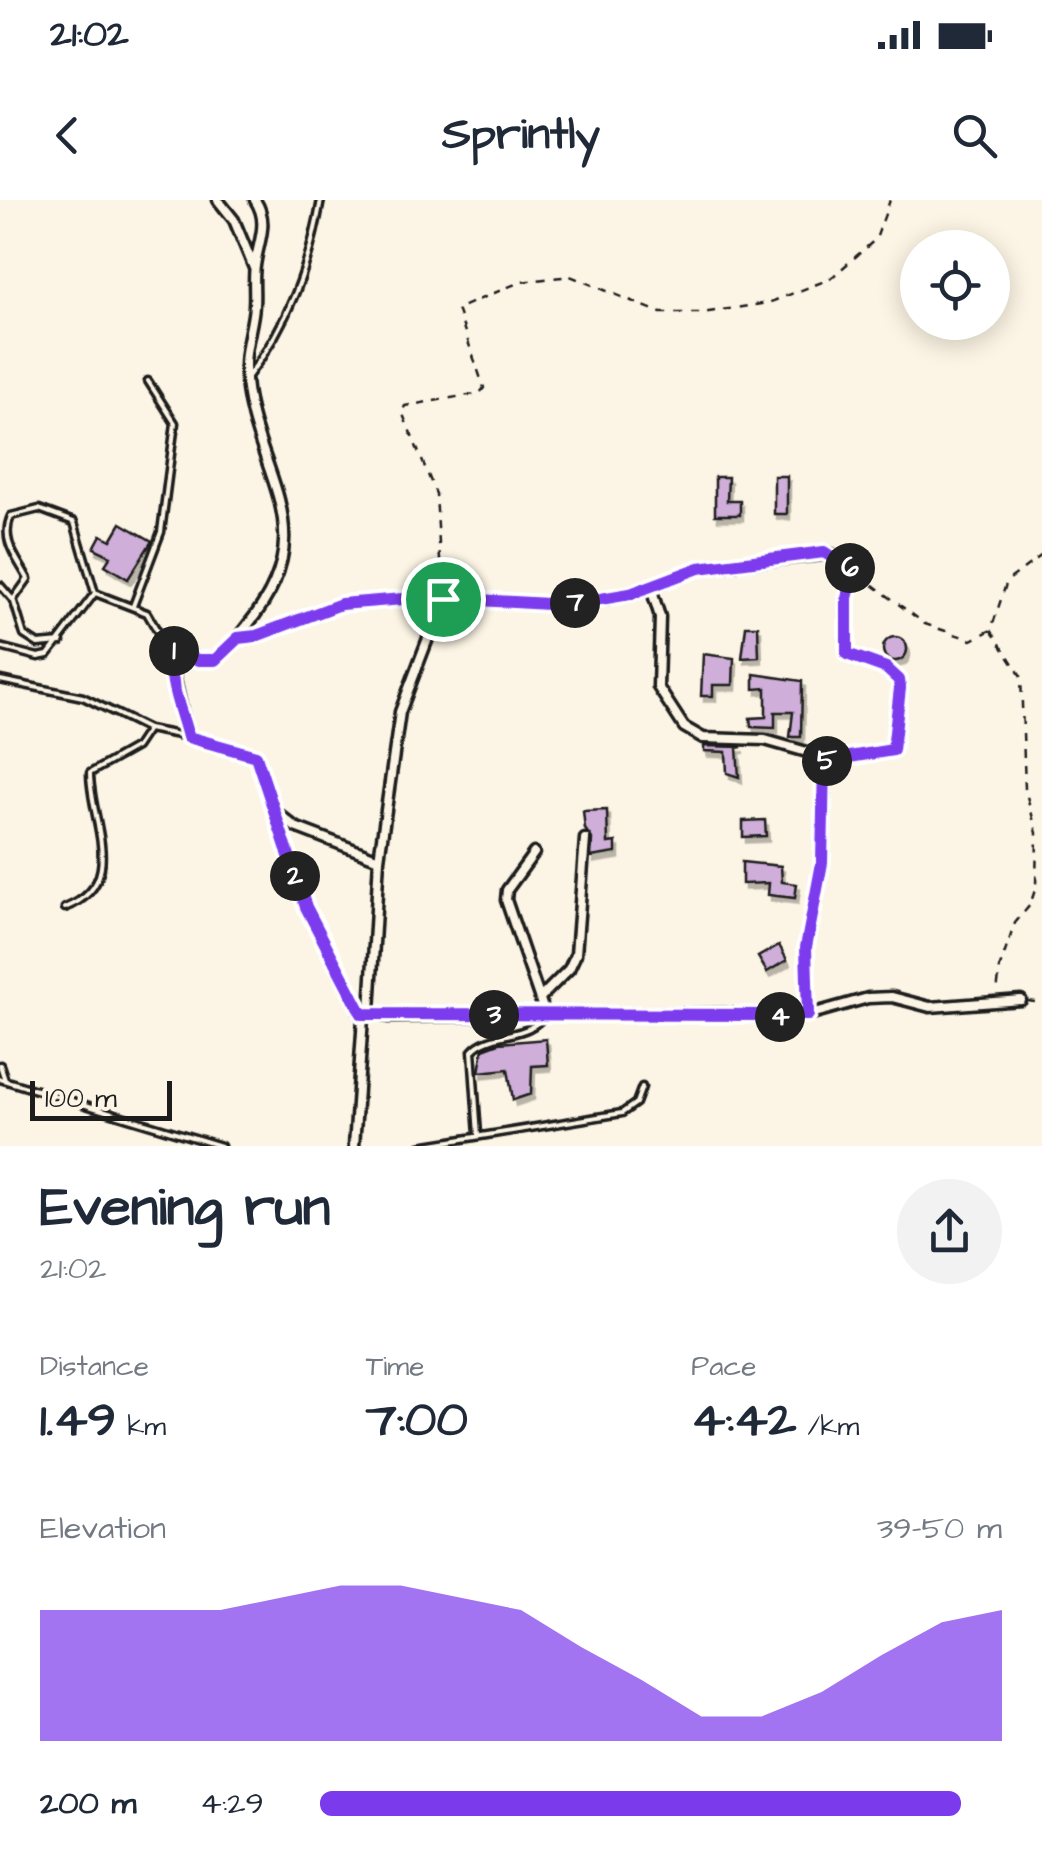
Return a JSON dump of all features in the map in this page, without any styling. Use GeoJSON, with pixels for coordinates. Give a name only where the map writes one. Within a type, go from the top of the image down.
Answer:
{"type":"FeatureCollection","features":[{"type":"Feature","properties":{"kind":"street"},"geometry":{"type":"LineString","coordinates":[[218,200],[234,220],[254,268]]}},
{"type":"Feature","properties":{"kind":"street"},"geometry":{"type":"LineString","coordinates":[[255,200],[264,216],[254,268],[246,379],[253,426],[283,502],[286,527],[272,588],[238,638],[215,660],[198,660],[181,652],[171,655],[188,737],[250,751],[261,766],[306,907],[366,1013]]}},
{"type":"Feature","properties":{"kind":"street"},"geometry":{"type":"LineString","coordinates":[[354,1146],[379,859],[400,712],[443,599],[565,605],[651,588],[699,568],[824,552],[854,572],[847,598],[847,654],[886,668],[899,680],[895,746],[884,754],[824,761],[814,754],[754,737],[703,738],[684,726],[658,687],[660,617],[651,588]]}},
{"type":"Feature","properties":{"kind":"street"},"geometry":{"type":"LineString","coordinates":[[808,1015],[806,947],[822,863],[824,761]]}},
{"type":"Feature","properties":{"kind":"street"},"geometry":{"type":"LineString","coordinates":[[277,812],[295,827],[379,859]]}},
{"type":"Feature","properties":{"kind":"street"},"geometry":{"type":"LineString","coordinates":[[540,998],[569,969],[576,954],[585,838]]}},
{"type":"Feature","properties":{"kind":"street"},"geometry":{"type":"LineString","coordinates":[[534,853],[513,880],[506,900],[545,1014]]}},
{"type":"Feature","properties":{"kind":"street"},"geometry":{"type":"LineString","coordinates":[[366,1013],[388,1017],[808,1015],[868,998],[892,997],[930,1007],[1021,1000]]}},
{"type":"Feature","properties":{"kind":"lane"},"geometry":{"type":"LineString","coordinates":[[246,379],[286,321],[306,270],[321,200]]}},
{"type":"Feature","properties":{"kind":"lane"},"geometry":{"type":"LineString","coordinates":[[133,606],[158,544],[175,423],[148,380]]}},
{"type":"Feature","properties":{"kind":"lane"},"geometry":{"type":"LineString","coordinates":[[14,600],[28,579],[9,552],[7,521],[30,509],[74,522],[95,593],[110,602],[133,606],[156,623],[171,655]]}},
{"type":"Feature","properties":{"kind":"lane"},"geometry":{"type":"LineString","coordinates":[[0,585],[14,600],[24,635],[38,644],[61,642]]}},
{"type":"Feature","properties":{"kind":"lane"},"geometry":{"type":"LineString","coordinates":[[0,647],[48,656],[95,593]]}},
{"type":"Feature","properties":{"kind":"lane"},"geometry":{"type":"LineString","coordinates":[[0,680],[104,703],[148,728],[188,737]]}},
{"type":"Feature","properties":{"kind":"lane"},"geometry":{"type":"LineString","coordinates":[[65,908],[90,893],[103,871],[101,828],[90,773],[136,747],[148,728]]}},
{"type":"Feature","properties":{"kind":"lane"},"geometry":{"type":"LineString","coordinates":[[478,1137],[472,1051],[481,1043],[534,1026],[545,1014]]}},
{"type":"Feature","properties":{"kind":"lane"},"geometry":{"type":"LineString","coordinates":[[0,1065],[3,1079],[221,1146]]}},
{"type":"Feature","properties":{"kind":"lane"},"geometry":{"type":"LineString","coordinates":[[420,1146],[622,1113],[636,1104],[642,1087]]}},
{"type":"Feature","properties":{"kind":"path"},"geometry":{"type":"LineString","coordinates":[[238,638],[256,636],[341,604],[443,599],[436,494],[402,412],[405,406],[480,393],[484,388],[457,308],[520,282],[570,276],[660,313],[702,313],[768,303],[830,280],[876,240],[890,200]]}},
{"type":"Feature","properties":{"kind":"path"},"geometry":{"type":"LineString","coordinates":[[854,572],[941,632],[972,640],[991,630],[1007,582],[1042,556]]}},
{"type":"Feature","properties":{"kind":"path"},"geometry":{"type":"LineString","coordinates":[[991,630],[1021,676],[1025,788],[1037,833],[1036,886],[1030,905],[1015,923],[1000,967],[996,1003]]}},
{"type":"Feature","properties":{"kind":"path"},"geometry":{"type":"LineString","coordinates":[[1021,1000],[1042,1003]]}},
{"type":"Feature","properties":{"kind":"building"},"geometry":{"type":"Polygon","coordinates":[[[774,476],[787,476],[787,514],[774,514],[774,476]]]}},
{"type":"Feature","properties":{"kind":"building"},"geometry":{"type":"Polygon","coordinates":[[[715,477],[728,477],[727,501],[740,501],[740,515],[715,515],[715,477]]]}},
{"type":"Feature","properties":{"kind":"building"},"geometry":{"type":"Polygon","coordinates":[[[121,523],[152,541],[128,579],[105,565],[111,556],[94,548],[101,535],[111,540],[121,523]]]}},
{"type":"Feature","properties":{"kind":"building"},"geometry":{"type":"Polygon","coordinates":[[[746,626],[758,626],[759,657],[742,658],[746,626]]]}},
{"type":"Feature","properties":{"kind":"building"},"geometry":{"type":"Polygon","coordinates":[[[895,637],[904,640],[904,658],[895,661],[886,658],[883,649],[886,640],[895,637]]]}},
{"type":"Feature","properties":{"kind":"building"},"geometry":{"type":"Polygon","coordinates":[[[703,654],[734,658],[733,685],[713,685],[713,696],[701,696],[703,654]]]}},
{"type":"Feature","properties":{"kind":"building"},"geometry":{"type":"Polygon","coordinates":[[[754,674],[802,681],[801,737],[790,737],[793,712],[775,712],[775,728],[751,727],[750,718],[766,717],[766,688],[754,689],[754,674]]]}},
{"type":"Feature","properties":{"kind":"building"},"geometry":{"type":"Polygon","coordinates":[[[704,746],[742,747],[737,748],[739,777],[727,773],[726,752],[704,751],[704,746]]]}},
{"type":"Feature","properties":{"kind":"building"},"geometry":{"type":"Polygon","coordinates":[[[607,810],[608,843],[616,842],[616,853],[591,857],[592,839],[585,829],[583,811],[607,810]]]}},
{"type":"Feature","properties":{"kind":"building"},"geometry":{"type":"Polygon","coordinates":[[[765,820],[766,836],[743,837],[743,821],[765,820]]]}},
{"type":"Feature","properties":{"kind":"building"},"geometry":{"type":"Polygon","coordinates":[[[742,862],[781,866],[782,882],[797,884],[795,898],[768,895],[769,883],[742,884],[742,862]]]}},
{"type":"Feature","properties":{"kind":"building"},"geometry":{"type":"Polygon","coordinates":[[[779,945],[787,960],[767,972],[758,957],[779,945]]]}},
{"type":"Feature","properties":{"kind":"building"},"geometry":{"type":"Polygon","coordinates":[[[546,1039],[548,1065],[532,1066],[531,1094],[513,1100],[508,1069],[479,1072],[483,1049],[499,1043],[546,1039]]]}},
{"type":"Feature","properties":{"kind":"route"},"geometry":{"type":"LineString","coordinates":[[824,552],[854,572],[847,598],[847,654],[886,668],[899,680],[895,746],[890,753],[824,761],[822,863],[806,947],[808,1015],[774,1018],[724,1013],[388,1017],[373,1012],[362,1014],[306,907],[256,756],[250,751],[188,737],[171,655],[174,651],[198,660],[215,660],[238,638],[256,636],[341,604],[443,599],[565,605],[630,594],[699,568],[824,552]]}}]}
